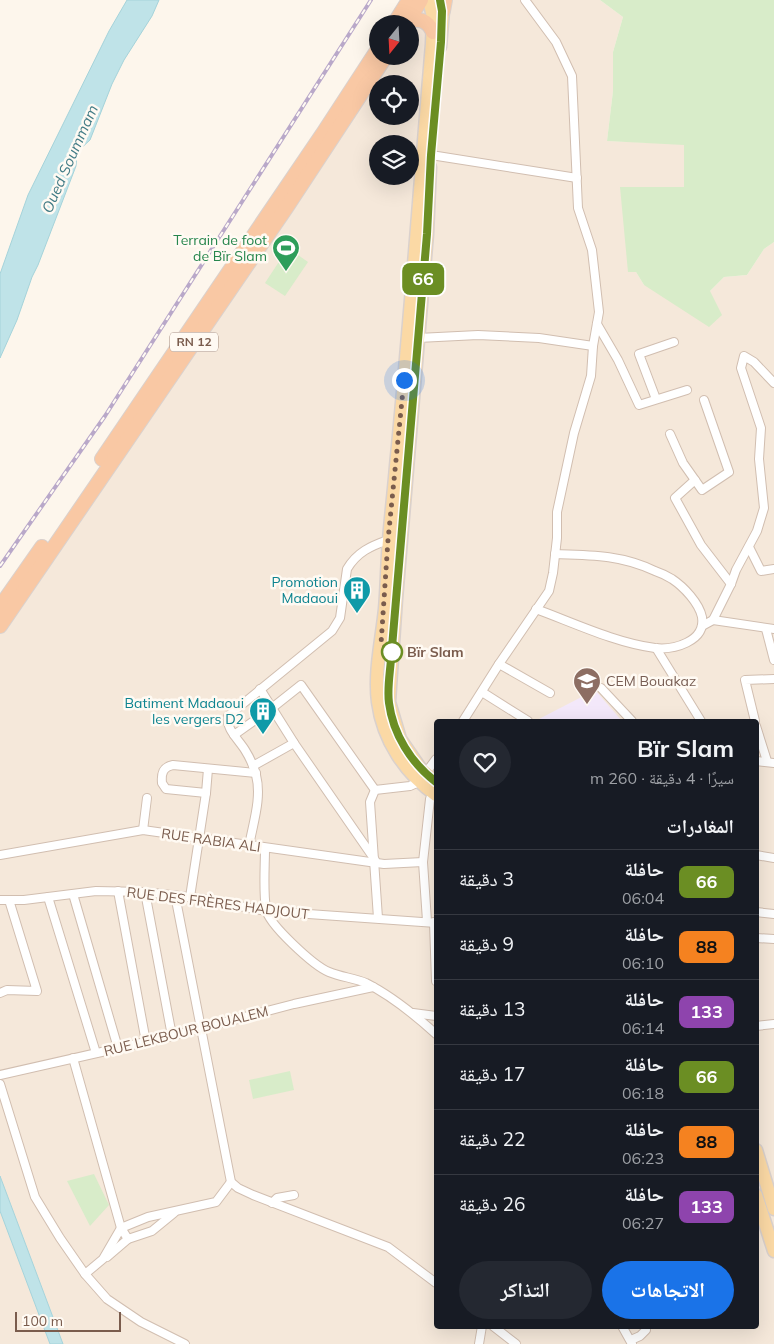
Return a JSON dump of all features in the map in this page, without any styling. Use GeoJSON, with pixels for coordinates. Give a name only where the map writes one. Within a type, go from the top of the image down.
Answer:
{"type":"FeatureCollection","features":[{"type":"Feature","properties":{"kind":"highway"},"geometry":{"type":"LineString","coordinates":[[400,15],[409,0]]}},
{"type":"Feature","properties":{"kind":"highway"},"geometry":{"type":"LineString","coordinates":[[411,15],[421,0]]}},
{"type":"Feature","properties":{"kind":"highway"},"geometry":{"type":"LineString","coordinates":[[419,20],[422,20],[429,25],[433,32]]}},
{"type":"Feature","properties":{"kind":"highway","name":"RN 12"},"geometry":{"type":"LineString","coordinates":[[0,607],[319,140],[369,63]]}},
{"type":"Feature","properties":{"kind":"highway","name":"RN 12"},"geometry":{"type":"LineString","coordinates":[[0,626],[291,201],[380,65]]}},
{"type":"Feature","properties":{"kind":"main road"},"geometry":{"type":"LineString","coordinates":[[429,0],[433,17],[433,32],[402,408],[388,540],[385,608],[377,680],[378,702],[382,723],[389,741],[400,759],[422,777],[434,781]]}},
{"type":"Feature","properties":{"kind":"main road"},"geometry":{"type":"LineString","coordinates":[[433,797],[422,777],[420,768],[400,739],[389,702],[427,234],[442,4]]}},
{"type":"Feature","properties":{"kind":"main road"},"geometry":{"type":"LineString","coordinates":[[759,1160],[774,1209]]}},
{"type":"Feature","properties":{"kind":"main road"},"geometry":{"type":"LineString","coordinates":[[759,1204],[774,1251]]}},
{"type":"Feature","properties":{"kind":"street"},"geometry":{"type":"LineString","coordinates":[[464,719],[549,591],[557,538],[557,512],[574,433],[591,376],[593,346],[600,312],[592,250],[578,208],[572,76],[556,42],[525,0]]}},
{"type":"Feature","properties":{"kind":"street"},"geometry":{"type":"LineString","coordinates":[[431,155],[577,178]]}},
{"type":"Feature","properties":{"kind":"street"},"geometry":{"type":"LineString","coordinates":[[597,324],[618,360],[640,405],[687,390]]}},
{"type":"Feature","properties":{"kind":"street"},"geometry":{"type":"LineString","coordinates":[[418,338],[478,335],[539,338],[593,346]]}},
{"type":"Feature","properties":{"kind":"street"},"geometry":{"type":"LineString","coordinates":[[656,400],[639,354],[674,342]]}},
{"type":"Feature","properties":{"kind":"street"},"geometry":{"type":"LineString","coordinates":[[702,626],[713,620],[736,570],[758,531],[764,508],[759,459],[761,428],[741,368],[744,356],[754,362],[774,383]]}},
{"type":"Feature","properties":{"kind":"street"},"geometry":{"type":"LineString","coordinates":[[670,434],[683,463],[702,490],[729,472],[704,400]]}},
{"type":"Feature","properties":{"kind":"street"},"geometry":{"type":"LineString","coordinates":[[695,480],[675,498],[701,544],[731,584]]}},
{"type":"Feature","properties":{"kind":"street"},"geometry":{"type":"LineString","coordinates":[[249,846],[258,797],[258,786],[255,770],[246,751],[227,723],[228,716],[332,631],[340,618],[347,569],[351,562],[368,547],[388,540]]}},
{"type":"Feature","properties":{"kind":"street"},"geometry":{"type":"LineString","coordinates":[[749,547],[760,571],[774,569]]}},
{"type":"Feature","properties":{"kind":"street"},"geometry":{"type":"LineString","coordinates":[[536,608],[629,642],[656,648],[677,647],[688,643],[698,634],[702,626],[702,616],[692,597],[672,579],[642,565],[603,555],[555,554]]}},
{"type":"Feature","properties":{"kind":"street"},"geometry":{"type":"LineString","coordinates":[[713,620],[770,629],[774,660]]}},
{"type":"Feature","properties":{"kind":"street"},"geometry":{"type":"LineString","coordinates":[[656,648],[700,719]]}},
{"type":"Feature","properties":{"kind":"street"},"geometry":{"type":"LineString","coordinates":[[499,664],[550,693]]}},
{"type":"Feature","properties":{"kind":"street"},"geometry":{"type":"LineString","coordinates":[[755,719],[745,680],[774,679]]}},
{"type":"Feature","properties":{"kind":"street"},"geometry":{"type":"LineString","coordinates":[[234,735],[301,685],[375,790]]}},
{"type":"Feature","properties":{"kind":"street"},"geometry":{"type":"LineString","coordinates":[[601,688],[630,719]]}},
{"type":"Feature","properties":{"kind":"street"},"geometry":{"type":"LineString","coordinates":[[260,689],[294,743],[375,862]]}},
{"type":"Feature","properties":{"kind":"street"},"geometry":{"type":"LineString","coordinates":[[482,692],[525,719]]}},
{"type":"Feature","properties":{"kind":"street"},"geometry":{"type":"LineString","coordinates":[[759,734],[770,762]]}},
{"type":"Feature","properties":{"kind":"street"},"geometry":{"type":"LineString","coordinates":[[206,793],[166,789],[162,783],[161,776],[165,768],[173,765],[208,769],[255,770],[294,743]]}},
{"type":"Feature","properties":{"kind":"street"},"geometry":{"type":"LineString","coordinates":[[375,790],[410,786],[422,777],[434,762]]}},
{"type":"Feature","properties":{"kind":"street"},"geometry":{"type":"LineString","coordinates":[[190,897],[208,769]]}},
{"type":"Feature","properties":{"kind":"street"},"geometry":{"type":"LineString","coordinates":[[375,790],[370,802],[378,918]]}},
{"type":"Feature","properties":{"kind":"street"},"geometry":{"type":"LineString","coordinates":[[433,797],[423,862],[432,922],[434,952]]}},
{"type":"Feature","properties":{"kind":"street"},"geometry":{"type":"LineString","coordinates":[[143,830],[147,798]]}},
{"type":"Feature","properties":{"kind":"street","name":"RUE RABIA ALI"},"geometry":{"type":"LineString","coordinates":[[0,855],[143,830],[384,864],[423,862]]}},
{"type":"Feature","properties":{"kind":"street"},"geometry":{"type":"LineString","coordinates":[[265,848],[266,911],[288,939],[310,960],[328,972],[364,982],[373,987],[412,1013],[434,1032]]}},
{"type":"Feature","properties":{"kind":"street"},"geometry":{"type":"LineString","coordinates":[[759,856],[774,858]]}},
{"type":"Feature","properties":{"kind":"street","name":"RUE DES FRÈRES HADJOUT"},"geometry":{"type":"LineString","coordinates":[[0,900],[96,891],[145,892],[190,897],[266,911],[432,922]]}},
{"type":"Feature","properties":{"kind":"street"},"geometry":{"type":"LineString","coordinates":[[118,891],[146,1042]]}},
{"type":"Feature","properties":{"kind":"street"},"geometry":{"type":"LineString","coordinates":[[145,892],[172,1036]]}},
{"type":"Feature","properties":{"kind":"street"},"geometry":{"type":"LineString","coordinates":[[74,894],[118,1048]]}},
{"type":"Feature","properties":{"kind":"street"},"geometry":{"type":"LineString","coordinates":[[175,895],[231,1182],[238,1188],[272,1203],[388,1247],[434,1282]]}},
{"type":"Feature","properties":{"kind":"street"},"geometry":{"type":"LineString","coordinates":[[48,897],[96,1053]]}},
{"type":"Feature","properties":{"kind":"street"},"geometry":{"type":"LineString","coordinates":[[0,993],[7,990],[36,991],[9,900]]}},
{"type":"Feature","properties":{"kind":"street"},"geometry":{"type":"LineString","coordinates":[[759,912],[774,914]]}},
{"type":"Feature","properties":{"kind":"street"},"geometry":{"type":"LineString","coordinates":[[759,938],[774,939]]}},
{"type":"Feature","properties":{"kind":"street","name":"RUE LEKBOUR BOUALEM"},"geometry":{"type":"LineString","coordinates":[[0,1075],[201,1029],[294,1004],[373,987]]}},
{"type":"Feature","properties":{"kind":"street"},"geometry":{"type":"LineString","coordinates":[[412,1013],[434,1016]]}},
{"type":"Feature","properties":{"kind":"street"},"geometry":{"type":"LineString","coordinates":[[759,1026],[774,1024]]}},
{"type":"Feature","properties":{"kind":"street"},"geometry":{"type":"LineString","coordinates":[[73,1058],[128,1235]]}},
{"type":"Feature","properties":{"kind":"street"},"geometry":{"type":"LineString","coordinates":[[0,1084],[35,1197],[85,1274],[107,1299],[141,1322],[186,1344]]}},
{"type":"Feature","properties":{"kind":"street"},"geometry":{"type":"LineString","coordinates":[[85,1274],[103,1260],[148,1217],[216,1202],[231,1182]]}},
{"type":"Feature","properties":{"kind":"street"},"geometry":{"type":"LineString","coordinates":[[272,1203],[277,1198],[294,1195]]}},
{"type":"Feature","properties":{"kind":"street"},"geometry":{"type":"LineString","coordinates":[[103,1260],[128,1235],[152,1231],[176,1211]]}},
{"type":"Feature","properties":{"kind":"street"},"geometry":{"type":"LineString","coordinates":[[479,1344],[482,1329]]}},
{"type":"Feature","properties":{"kind":"street"},"geometry":{"type":"LineString","coordinates":[[497,1329],[516,1344]]}},
{"type":"Feature","properties":{"kind":"street"},"geometry":{"type":"LineString","coordinates":[[624,1329],[632,1342],[646,1329]]}},
{"type":"Feature","properties":{"kind":"shaded area"},"geometry":{"type":"Polygon","coordinates":[[[416,0],[600,0],[623,17],[613,52],[613,91],[607,141],[684,144],[684,187],[636,272],[644,285],[710,291],[724,277],[747,275],[764,249],[774,242],[774,1344],[63,1344],[0,1176],[0,617],[372,65],[419,65],[419,15],[412,15],[416,0]]]}},
{"type":"Feature","properties":{"kind":"shaded area","name":"CEM Bouakaz"},"geometry":{"type":"Polygon","coordinates":[[[595,690],[620,719],[539,719],[595,690]]]}},
{"type":"Feature","properties":{"kind":"shaded area"},"geometry":{"type":"Polygon","coordinates":[[[0,1211],[50,1344],[0,1344],[0,1211]]]}},
{"type":"Feature","properties":{"kind":"green space"},"geometry":{"type":"Polygon","coordinates":[[[600,0],[774,0],[774,242],[764,249],[747,275],[724,277],[710,291],[722,315],[709,327],[644,285],[636,272],[628,272],[620,187],[684,187],[684,145],[607,141],[613,91],[613,52],[623,17],[600,0]]]}},
{"type":"Feature","properties":{"kind":"green space","name":"Terrain de foot de Bïr Slam"},"geometry":{"type":"Polygon","coordinates":[[[288,248],[308,262],[285,296],[265,283],[288,248]]]}},
{"type":"Feature","properties":{"kind":"green space"},"geometry":{"type":"Polygon","coordinates":[[[290,1071],[294,1090],[253,1099],[249,1080],[290,1071]]]}},
{"type":"Feature","properties":{"kind":"green space"},"geometry":{"type":"Polygon","coordinates":[[[94,1174],[109,1205],[90,1226],[67,1181],[94,1174]]]}},
{"type":"Feature","properties":{"kind":"water","name":"Oued Soummam"},"geometry":{"type":"Polygon","coordinates":[[[127,0],[159,0],[152,16],[124,60],[112,84],[90,140],[77,152],[76,166],[17,320],[0,358],[0,274],[28,195],[109,31],[127,0]]]}},
{"type":"Feature","properties":{"kind":"water"},"geometry":{"type":"Polygon","coordinates":[[[0,1176],[63,1344],[50,1344],[0,1211],[0,1176]]]}},
{"type":"Feature","properties":{"kind":"railway"},"geometry":{"type":"LineString","coordinates":[[0,566],[105,416],[371,0]]}},
{"type":"Feature","properties":{"kind":"bus line","name":"66"},"geometry":{"type":"LineString","coordinates":[[434,780],[420,768],[400,739],[389,702],[389,683],[427,234],[431,155],[441,42],[442,11],[440,0]]}},
{"type":"Feature","properties":{"kind":"place","name":"Terrain de foot de Bïr Slam"},"geometry":{"type":"Point","coordinates":[286,272]}},
{"type":"Feature","properties":{"kind":"place","name":"Promotion Madaoui"},"geometry":{"type":"Point","coordinates":[357,614]}},
{"type":"Feature","properties":{"kind":"place","name":"Bïr Slam"},"geometry":{"type":"Point","coordinates":[392,652]}},
{"type":"Feature","properties":{"kind":"place","name":"CEM Bouakaz"},"geometry":{"type":"Point","coordinates":[587,705]}},
{"type":"Feature","properties":{"kind":"place","name":"Batiment Madaoui les vergers D2"},"geometry":{"type":"Point","coordinates":[263,735]}},
{"type":"Feature","properties":{"kind":"route"},"geometry":{"type":"LineString","coordinates":[[392,652],[381,644],[385,608],[388,540],[404,380]]}}]}
